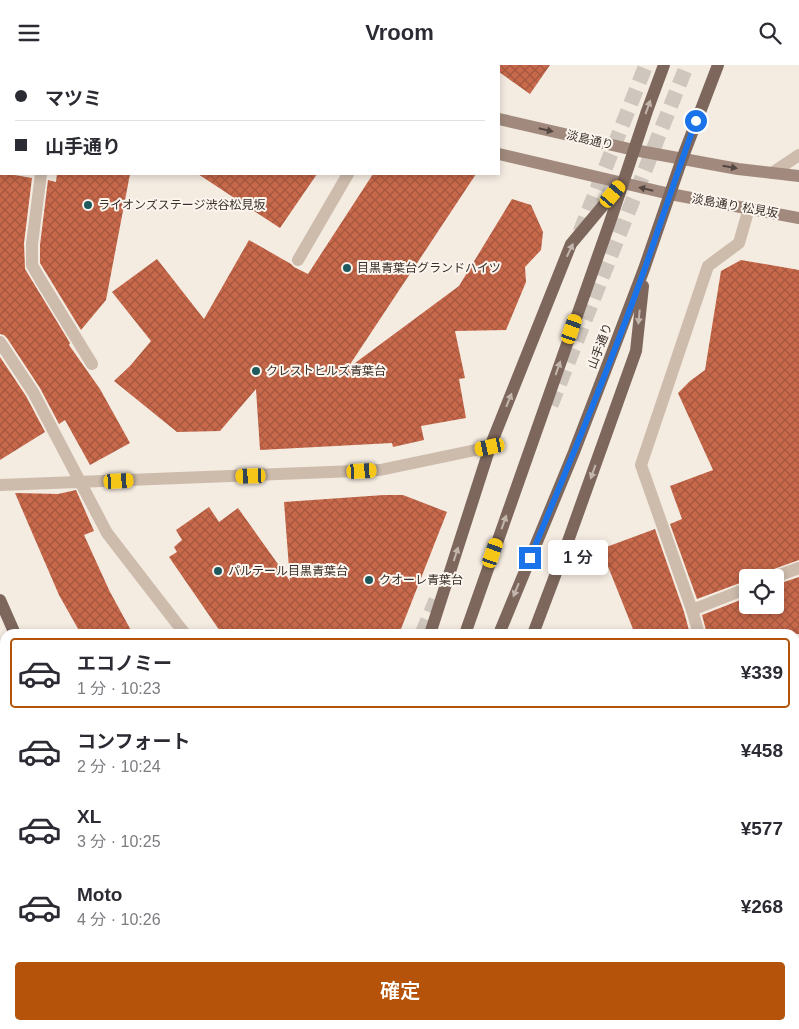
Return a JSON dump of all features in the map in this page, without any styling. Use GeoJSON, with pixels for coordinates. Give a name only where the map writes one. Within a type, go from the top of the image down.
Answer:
{"type":"FeatureCollection","features":[{"type":"Feature","properties":{"kind":"main road"},"geometry":{"type":"LineString","coordinates":[[466,629],[664,65]]}},
{"type":"Feature","properties":{"kind":"main road","name":"山手通り"},"geometry":{"type":"LineString","coordinates":[[501,629],[574,452],[644,269],[682,159],[718,65]]}},
{"type":"Feature","properties":{"kind":"main road","name":"淡島通り"},"geometry":{"type":"LineString","coordinates":[[500,119],[682,159]]}},
{"type":"Feature","properties":{"kind":"main road"},"geometry":{"type":"LineString","coordinates":[[500,154],[670,194]]}},
{"type":"Feature","properties":{"kind":"main road"},"geometry":{"type":"LineString","coordinates":[[682,159],[738,169],[799,176]]}},
{"type":"Feature","properties":{"kind":"main road"},"geometry":{"type":"LineString","coordinates":[[432,629],[490,447],[571,244],[622,183]]}},
{"type":"Feature","properties":{"kind":"main road","name":"淡島通り 松見坂"},"geometry":{"type":"LineString","coordinates":[[670,194],[799,218]]}},
{"type":"Feature","properties":{"kind":"main road"},"geometry":{"type":"LineString","coordinates":[[536,629],[636,351],[644,269]]}},
{"type":"Feature","properties":{"kind":"main road"},"geometry":{"type":"LineString","coordinates":[[0,600],[13,629]]}},
{"type":"Feature","properties":{"kind":"street"},"geometry":{"type":"LineString","coordinates":[[772,173],[799,155]]}},
{"type":"Feature","properties":{"kind":"street"},"geometry":{"type":"LineString","coordinates":[[41,175],[32,244],[32,265],[92,364]]}},
{"type":"Feature","properties":{"kind":"street"},"geometry":{"type":"LineString","coordinates":[[298,259],[347,175]]}},
{"type":"Feature","properties":{"kind":"street"},"geometry":{"type":"LineString","coordinates":[[698,629],[640,465],[708,265],[739,243],[749,209]]}},
{"type":"Feature","properties":{"kind":"street"},"geometry":{"type":"LineString","coordinates":[[0,342],[33,391],[107,533],[181,629]]}},
{"type":"Feature","properties":{"kind":"street"},"geometry":{"type":"LineString","coordinates":[[0,485],[380,470],[490,447]]}},
{"type":"Feature","properties":{"kind":"street"},"geometry":{"type":"LineString","coordinates":[[784,573],[799,568]]}},
{"type":"Feature","properties":{"kind":"street"},"geometry":{"type":"LineString","coordinates":[[692,610],[739,592]]}},
{"type":"Feature","properties":{"kind":"building"},"geometry":{"type":"Polygon","coordinates":[[[500,65],[550,65],[530,94],[500,73],[500,65]]]}},
{"type":"Feature","properties":{"kind":"building"},"geometry":{"type":"Polygon","coordinates":[[[0,175],[15,175],[32,178],[24,243],[25,269],[70,343],[69,345],[100,389],[130,443],[90,465],[65,420],[59,424],[40,388],[7,338],[0,334],[0,175]]]}},
{"type":"Feature","properties":{"kind":"building","name":"ライオンズステージ渋谷松見坂"},"geometry":{"type":"Polygon","coordinates":[[[57,175],[130,175],[106,300],[81,330],[40,263],[40,245],[48,180],[56,182],[57,175]]]}},
{"type":"Feature","properties":{"kind":"building"},"geometry":{"type":"Polygon","coordinates":[[[200,175],[316,175],[280,228],[200,175]]]}},
{"type":"Feature","properties":{"kind":"building"},"geometry":{"type":"Polygon","coordinates":[[[372,175],[475,175],[347,369],[459,286],[512,199],[531,205],[543,232],[541,250],[525,267],[526,282],[506,330],[455,331],[465,378],[459,379],[466,418],[421,426],[424,440],[393,447],[392,443],[260,450],[256,389],[220,431],[177,432],[114,381],[130,366],[151,341],[112,292],[157,259],[204,319],[249,240],[308,274],[372,175]]]}},
{"type":"Feature","properties":{"kind":"building"},"geometry":{"type":"Polygon","coordinates":[[[741,260],[799,270],[799,560],[774,569],[739,569],[739,583],[697,599],[670,524],[682,519],[670,486],[713,470],[678,393],[705,370],[721,271],[741,260]]]}},
{"type":"Feature","properties":{"kind":"building"},"geometry":{"type":"Polygon","coordinates":[[[0,357],[26,396],[45,432],[0,460],[0,357]]]}},
{"type":"Feature","properties":{"kind":"building"},"geometry":{"type":"Polygon","coordinates":[[[76,490],[94,531],[84,535],[110,592],[130,629],[78,629],[59,595],[15,493],[58,494],[76,490]]]}},
{"type":"Feature","properties":{"kind":"building"},"geometry":{"type":"Polygon","coordinates":[[[403,495],[447,512],[401,629],[219,629],[169,557],[177,552],[174,547],[182,540],[176,530],[209,507],[219,522],[238,508],[290,581],[284,502],[403,495]]]}},
{"type":"Feature","properties":{"kind":"building"},"geometry":{"type":"Polygon","coordinates":[[[655,529],[689,629],[633,629],[601,549],[655,529]]]}},
{"type":"Feature","properties":{"kind":"building"},"geometry":{"type":"Polygon","coordinates":[[[799,577],[799,629],[706,629],[702,615],[739,601],[739,614],[784,614],[784,582],[799,577]]]}},
{"type":"Feature","properties":{"kind":"tunnel"},"geometry":{"type":"LineString","coordinates":[[580,232],[646,65]]}},
{"type":"Feature","properties":{"kind":"tunnel"},"geometry":{"type":"LineString","coordinates":[[551,405],[687,65]]}},
{"type":"Feature","properties":{"kind":"tunnel"},"geometry":{"type":"LineString","coordinates":[[424,629],[436,600]]}},
{"type":"Feature","properties":{"kind":"place","name":"ライオンズステージ渋谷松見坂"},"geometry":{"type":"Point","coordinates":[88,205]}},
{"type":"Feature","properties":{"kind":"place","name":"目黒青葉台グランドハイツ"},"geometry":{"type":"Point","coordinates":[347,268]}},
{"type":"Feature","properties":{"kind":"place","name":"クレストヒルズ青葉台"},"geometry":{"type":"Point","coordinates":[256,371]}},
{"type":"Feature","properties":{"kind":"place","name":"パルテール目黒青葉台"},"geometry":{"type":"Point","coordinates":[218,571]}},
{"type":"Feature","properties":{"kind":"place","name":"クオーレ青葉台"},"geometry":{"type":"Point","coordinates":[369,580]}},
{"type":"Feature","properties":{"kind":"route"},"geometry":{"type":"LineString","coordinates":[[530,558],[610,361],[696,121]]}}]}
